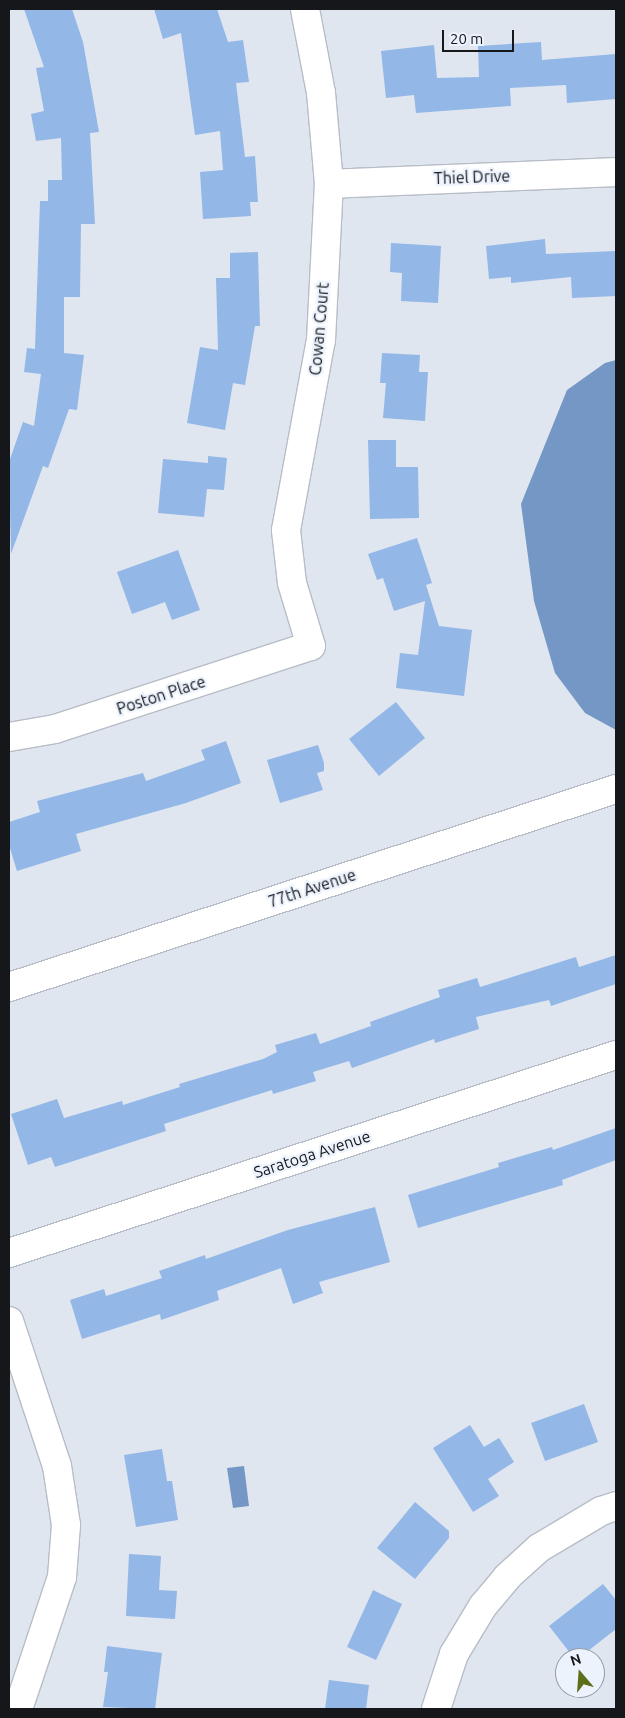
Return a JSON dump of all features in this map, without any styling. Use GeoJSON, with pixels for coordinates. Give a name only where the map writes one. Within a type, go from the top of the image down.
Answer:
{"type":"FeatureCollection","features":[{"type":"Feature","properties":{"kind":"street","name":"Cowan Court"},"geometry":{"type":"LineString","coordinates":[[305,9],[320,93],[328,184],[321,340],[286,530],[292,583],[311,646]]}},
{"type":"Feature","properties":{"kind":"street","name":"Thiel Drive"},"geometry":{"type":"LineString","coordinates":[[328,184],[616,172]]}},
{"type":"Feature","properties":{"kind":"street","name":"Poston Place"},"geometry":{"type":"LineString","coordinates":[[9,737],[55,729],[311,646]]}},
{"type":"Feature","properties":{"kind":"street","name":"77th Avenue"},"geometry":{"type":"LineString","coordinates":[[9,987],[616,789]]}},
{"type":"Feature","properties":{"kind":"street","name":"Saratoga Avenue"},"geometry":{"type":"LineString","coordinates":[[9,1253],[616,1055]]}},
{"type":"Feature","properties":{"kind":"street"},"geometry":{"type":"LineString","coordinates":[[9,1321],[57,1466],[66,1525],[62,1577],[18,1709]]}},
{"type":"Feature","properties":{"kind":"street"},"geometry":{"type":"LineString","coordinates":[[436,1709],[454,1654],[483,1606],[506,1577],[539,1548],[601,1511],[616,1506]]}},
{"type":"Feature","properties":{"kind":"water"},"geometry":{"type":"Polygon","coordinates":[[[616,360],[616,730],[585,713],[555,673],[534,601],[521,504],[567,390],[605,363],[616,360]]]}},
{"type":"Feature","properties":{"kind":"water"},"geometry":{"type":"Polygon","coordinates":[[[244,1466],[249,1506],[233,1508],[227,1468],[244,1466]]]}},
{"type":"Feature","properties":{"kind":"building"},"geometry":{"type":"Polygon","coordinates":[[[24,9],[72,9],[83,42],[99,132],[90,133],[95,224],[81,224],[80,297],[64,297],[64,353],[84,355],[77,410],[69,409],[48,468],[43,466],[11,554],[9,462],[23,422],[34,426],[41,374],[24,372],[27,348],[35,349],[40,201],[48,201],[48,180],[62,180],[61,138],[36,141],[31,114],[44,111],[36,68],[44,67],[24,9]]]}},
{"type":"Feature","properties":{"kind":"building"},"geometry":{"type":"Polygon","coordinates":[[[154,9],[217,9],[228,42],[243,40],[249,82],[236,83],[245,157],[255,156],[258,202],[250,202],[251,216],[203,219],[200,172],[223,170],[220,131],[195,135],[181,33],[163,39],[154,9]]]}},
{"type":"Feature","properties":{"kind":"building"},"geometry":{"type":"Polygon","coordinates":[[[541,42],[542,60],[616,54],[616,99],[567,103],[566,85],[510,88],[511,106],[416,113],[414,95],[386,98],[381,51],[434,45],[437,78],[479,77],[478,46],[541,42]]]}},
{"type":"Feature","properties":{"kind":"building"},"geometry":{"type":"Polygon","coordinates":[[[545,239],[546,254],[616,251],[616,296],[572,298],[571,277],[511,283],[511,277],[489,279],[486,246],[545,239]]]}},
{"type":"Feature","properties":{"kind":"building"},"geometry":{"type":"Polygon","coordinates":[[[391,243],[441,246],[438,303],[401,301],[402,273],[390,272],[391,243]]]}},
{"type":"Feature","properties":{"kind":"building"},"geometry":{"type":"Polygon","coordinates":[[[258,252],[260,326],[255,326],[245,385],[233,383],[225,430],[187,423],[200,347],[218,350],[216,278],[230,278],[230,253],[258,252]]]}},
{"type":"Feature","properties":{"kind":"building"},"geometry":{"type":"Polygon","coordinates":[[[382,353],[420,355],[419,372],[428,372],[425,421],[383,418],[386,383],[380,383],[382,353]]]}},
{"type":"Feature","properties":{"kind":"building"},"geometry":{"type":"Polygon","coordinates":[[[368,440],[396,440],[396,467],[418,467],[419,518],[370,519],[368,440]]]}},
{"type":"Feature","properties":{"kind":"building"},"geometry":{"type":"Polygon","coordinates":[[[208,456],[227,458],[224,490],[207,489],[204,517],[158,513],[163,459],[208,463],[208,456]]]}},
{"type":"Feature","properties":{"kind":"building"},"geometry":{"type":"Polygon","coordinates":[[[417,538],[432,583],[426,585],[439,626],[472,630],[464,696],[396,688],[400,653],[418,655],[425,601],[394,611],[383,578],[377,580],[368,554],[417,538]]]}},
{"type":"Feature","properties":{"kind":"building"},"geometry":{"type":"Polygon","coordinates":[[[178,550],[200,610],[172,620],[165,602],[132,614],[117,572],[178,550]]]}},
{"type":"Feature","properties":{"kind":"building"},"geometry":{"type":"Polygon","coordinates":[[[396,702],[425,738],[379,776],[349,739],[396,702]]]}},
{"type":"Feature","properties":{"kind":"building"},"geometry":{"type":"Polygon","coordinates":[[[226,741],[241,783],[186,803],[76,834],[81,851],[17,871],[9,845],[9,822],[40,812],[37,801],[143,773],[146,781],[205,760],[201,750],[226,741]]]}},
{"type":"Feature","properties":{"kind":"building"},"geometry":{"type":"Polygon","coordinates":[[[318,745],[324,763],[324,771],[317,773],[323,790],[280,803],[267,760],[318,745]]]}},
{"type":"Feature","properties":{"kind":"building"},"geometry":{"type":"Polygon","coordinates":[[[616,955],[616,984],[551,1006],[549,1000],[476,1017],[479,1029],[435,1043],[434,1039],[352,1068],[349,1061],[313,1072],[316,1081],[273,1094],[272,1090],[164,1124],[166,1131],[55,1167],[51,1157],[28,1165],[11,1114],[57,1099],[64,1118],[122,1101],[123,1105],[180,1087],[179,1084],[263,1059],[277,1052],[275,1045],[316,1033],[320,1044],[371,1026],[370,1022],[440,997],[438,990],[477,978],[480,987],[576,957],[579,967],[616,955]]]}},
{"type":"Feature","properties":{"kind":"building"},"geometry":{"type":"Polygon","coordinates":[[[616,1128],[616,1160],[562,1180],[563,1185],[418,1228],[408,1195],[499,1167],[498,1163],[552,1147],[553,1150],[616,1128]]]}},
{"type":"Feature","properties":{"kind":"building"},"geometry":{"type":"Polygon","coordinates":[[[375,1207],[390,1262],[319,1282],[323,1293],[293,1304],[281,1268],[217,1291],[219,1300],[161,1320],[160,1314],[82,1339],[70,1300],[104,1289],[106,1296],[162,1278],[159,1271],[205,1255],[206,1259],[288,1230],[375,1207]]]}},
{"type":"Feature","properties":{"kind":"building"},"geometry":{"type":"Polygon","coordinates":[[[584,1404],[598,1442],[545,1461],[531,1423],[584,1404]]]}},
{"type":"Feature","properties":{"kind":"building"},"geometry":{"type":"Polygon","coordinates":[[[470,1425],[484,1447],[499,1438],[514,1462],[488,1479],[499,1496],[473,1512],[433,1448],[470,1425]]]}},
{"type":"Feature","properties":{"kind":"building"},"geometry":{"type":"Polygon","coordinates":[[[162,1449],[167,1481],[172,1481],[178,1520],[136,1527],[124,1455],[162,1449]]]}},
{"type":"Feature","properties":{"kind":"building"},"geometry":{"type":"Polygon","coordinates":[[[415,1502],[449,1531],[449,1538],[415,1579],[377,1548],[415,1502]]]}},
{"type":"Feature","properties":{"kind":"building"},"geometry":{"type":"Polygon","coordinates":[[[129,1554],[161,1556],[159,1590],[177,1591],[175,1619],[126,1616],[129,1554]]]}},
{"type":"Feature","properties":{"kind":"building"},"geometry":{"type":"Polygon","coordinates":[[[603,1584],[616,1600],[616,1629],[592,1648],[566,1648],[549,1626],[603,1584]]]}},
{"type":"Feature","properties":{"kind":"building"},"geometry":{"type":"Polygon","coordinates":[[[373,1590],[402,1604],[376,1660],[347,1647],[373,1590]]]}},
{"type":"Feature","properties":{"kind":"building"},"geometry":{"type":"Polygon","coordinates":[[[107,1646],[162,1653],[155,1709],[103,1707],[108,1672],[104,1672],[107,1646]]]}},
{"type":"Feature","properties":{"kind":"building"},"geometry":{"type":"Polygon","coordinates":[[[329,1680],[369,1685],[366,1709],[325,1709],[329,1680]]]}}]}
